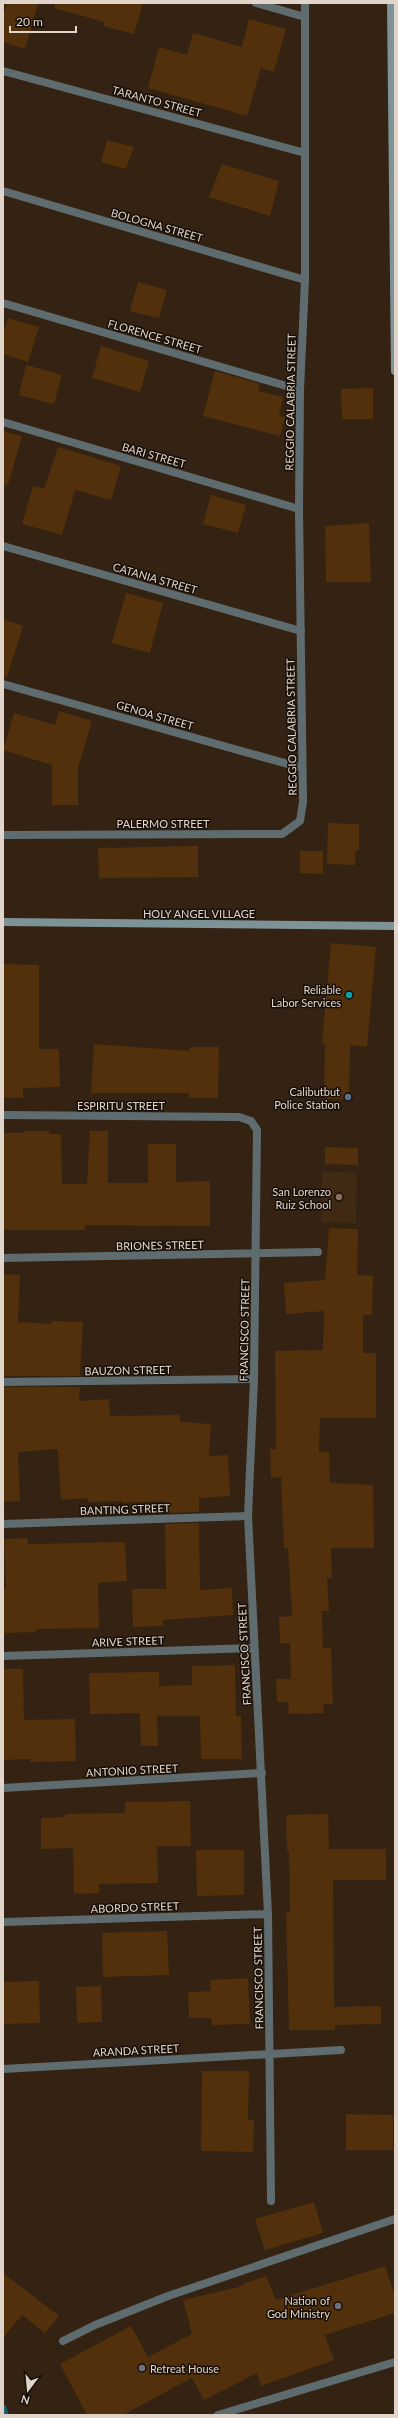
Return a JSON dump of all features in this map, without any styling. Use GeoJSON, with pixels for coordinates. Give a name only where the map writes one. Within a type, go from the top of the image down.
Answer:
{"type":"FeatureCollection","features":[{"type":"Feature","properties":{"kind":"street"},"geometry":{"type":"LineString","coordinates":[[256,3],[305,17]]}},
{"type":"Feature","properties":{"kind":"street","name":"REGGIO CALABRIA STREET"},"geometry":{"type":"LineString","coordinates":[[303,802],[299,509],[300,390],[304,280],[305,3]]}},
{"type":"Feature","properties":{"kind":"street"},"geometry":{"type":"LineString","coordinates":[[391,3],[394,167],[395,372]]}},
{"type":"Feature","properties":{"kind":"street","name":"TARANTO STREET"},"geometry":{"type":"LineString","coordinates":[[3,71],[305,153]]}},
{"type":"Feature","properties":{"kind":"street","name":"BOLOGNA STREET"},"geometry":{"type":"LineString","coordinates":[[3,191],[304,280]]}},
{"type":"Feature","properties":{"kind":"street","name":"FLORENCE STREET"},"geometry":{"type":"LineString","coordinates":[[3,303],[300,390]]}},
{"type":"Feature","properties":{"kind":"street","name":"BARI STREET"},"geometry":{"type":"LineString","coordinates":[[3,422],[299,509]]}},
{"type":"Feature","properties":{"kind":"street","name":"CATANIA STREET"},"geometry":{"type":"LineString","coordinates":[[3,546],[301,631]]}},
{"type":"Feature","properties":{"kind":"street","name":"GENOA STREET"},"geometry":{"type":"LineString","coordinates":[[3,684],[302,768]]}},
{"type":"Feature","properties":{"kind":"street","name":"PALERMO STREET"},"geometry":{"type":"LineString","coordinates":[[3,835],[282,834],[300,821],[303,802]]}},
{"type":"Feature","properties":{"kind":"street","name":"HOLY ANGEL VILLAGE"},"geometry":{"type":"LineString","coordinates":[[3,922],[395,926]]}},
{"type":"Feature","properties":{"kind":"street","name":"ESPIRITU STREET"},"geometry":{"type":"LineString","coordinates":[[3,1115],[239,1117]]}},
{"type":"Feature","properties":{"kind":"street","name":"FRANCISCO STREET"},"geometry":{"type":"LineString","coordinates":[[239,1117],[251,1121],[257,1130],[254,1379],[248,1516],[268,1914],[271,2053],[271,2201]]}},
{"type":"Feature","properties":{"kind":"street","name":"BRIONES STREET"},"geometry":{"type":"LineString","coordinates":[[3,1258],[256,1255],[318,1252]]}},
{"type":"Feature","properties":{"kind":"street","name":"BAUZON STREET"},"geometry":{"type":"LineString","coordinates":[[3,1382],[254,1379]]}},
{"type":"Feature","properties":{"kind":"street","name":"BANTING STREET"},"geometry":{"type":"LineString","coordinates":[[3,1524],[248,1516]]}},
{"type":"Feature","properties":{"kind":"street","name":"ARIVE STREET"},"geometry":{"type":"LineString","coordinates":[[3,1656],[254,1648]]}},
{"type":"Feature","properties":{"kind":"street","name":"ANTONIO STREET"},"geometry":{"type":"LineString","coordinates":[[3,1788],[262,1774]]}},
{"type":"Feature","properties":{"kind":"street","name":"ABORDO STREET"},"geometry":{"type":"LineString","coordinates":[[3,1922],[268,1914]]}},
{"type":"Feature","properties":{"kind":"street","name":"ARANDA STREET"},"geometry":{"type":"LineString","coordinates":[[3,2069],[341,2050]]}},
{"type":"Feature","properties":{"kind":"street"},"geometry":{"type":"LineString","coordinates":[[63,2341],[95,2325],[168,2296],[395,2219]]}},
{"type":"Feature","properties":{"kind":"street"},"geometry":{"type":"LineString","coordinates":[[218,2415],[395,2362]]}},
{"type":"Feature","properties":{"kind":"shaded area","name":"San Lorenzo Ruiz School"},"geometry":{"type":"Polygon","coordinates":[[[322,1172],[357,1173],[356,1223],[321,1222],[322,1172]]]}},
{"type":"Feature","properties":{"kind":"building"},"geometry":{"type":"Polygon","coordinates":[[[7,3],[38,3],[25,49],[3,42],[3,17],[7,3]]]}},
{"type":"Feature","properties":{"kind":"building"},"geometry":{"type":"Polygon","coordinates":[[[55,3],[143,3],[134,34],[103,26],[104,22],[55,8],[55,3]]]}},
{"type":"Feature","properties":{"kind":"building"},"geometry":{"type":"Polygon","coordinates":[[[249,19],[286,29],[274,72],[261,68],[247,116],[148,88],[159,47],[187,55],[193,33],[242,47],[249,19]]]}},
{"type":"Feature","properties":{"kind":"building"},"geometry":{"type":"Polygon","coordinates":[[[107,140],[134,147],[126,169],[101,162],[107,140]]]}},
{"type":"Feature","properties":{"kind":"building"},"geometry":{"type":"Polygon","coordinates":[[[222,164],[279,181],[270,216],[209,197],[222,164]]]}},
{"type":"Feature","properties":{"kind":"building"},"geometry":{"type":"Polygon","coordinates":[[[138,282],[167,290],[159,318],[130,311],[138,282]]]}},
{"type":"Feature","properties":{"kind":"building"},"geometry":{"type":"Polygon","coordinates":[[[8,318],[39,327],[28,362],[3,354],[3,334],[8,318]]]}},
{"type":"Feature","properties":{"kind":"building"},"geometry":{"type":"Polygon","coordinates":[[[101,346],[149,361],[140,392],[92,378],[101,346]]]}},
{"type":"Feature","properties":{"kind":"building"},"geometry":{"type":"Polygon","coordinates":[[[26,365],[62,375],[54,404],[19,395],[26,365]]]}},
{"type":"Feature","properties":{"kind":"building"},"geometry":{"type":"Polygon","coordinates":[[[215,371],[260,384],[258,391],[283,397],[279,416],[285,417],[280,436],[203,416],[215,371]]]}},
{"type":"Feature","properties":{"kind":"building"},"geometry":{"type":"Polygon","coordinates":[[[373,388],[373,419],[342,419],[341,389],[373,388]]]}},
{"type":"Feature","properties":{"kind":"building"},"geometry":{"type":"Polygon","coordinates":[[[3,431],[22,436],[8,485],[3,484],[3,431]]]}},
{"type":"Feature","properties":{"kind":"building"},"geometry":{"type":"Polygon","coordinates":[[[58,447],[121,466],[111,500],[75,490],[62,535],[22,524],[33,486],[44,489],[58,447]]]}},
{"type":"Feature","properties":{"kind":"building"},"geometry":{"type":"Polygon","coordinates":[[[211,495],[246,505],[238,533],[203,524],[211,495]]]}},
{"type":"Feature","properties":{"kind":"building"},"geometry":{"type":"Polygon","coordinates":[[[369,523],[371,582],[326,582],[325,526],[369,523]]]}},
{"type":"Feature","properties":{"kind":"building"},"geometry":{"type":"Polygon","coordinates":[[[126,593],[163,603],[150,653],[112,643],[126,593]]]}},
{"type":"Feature","properties":{"kind":"building"},"geometry":{"type":"Polygon","coordinates":[[[3,619],[23,626],[7,677],[3,677],[3,619]]]}},
{"type":"Feature","properties":{"kind":"building"},"geometry":{"type":"Polygon","coordinates":[[[59,711],[92,721],[78,768],[78,805],[52,805],[52,765],[3,750],[14,713],[55,725],[59,711]]]}},
{"type":"Feature","properties":{"kind":"building"},"geometry":{"type":"Polygon","coordinates":[[[328,823],[359,824],[359,850],[356,850],[355,865],[327,864],[328,823]]]}},
{"type":"Feature","properties":{"kind":"building"},"geometry":{"type":"Polygon","coordinates":[[[198,846],[198,877],[99,878],[98,848],[198,846]]]}},
{"type":"Feature","properties":{"kind":"building"},"geometry":{"type":"Polygon","coordinates":[[[300,851],[323,851],[323,874],[300,873],[300,851]]]}},
{"type":"Feature","properties":{"kind":"building","name":"Reliable Labor Services"},"geometry":{"type":"Polygon","coordinates":[[[331,943],[376,947],[367,1047],[350,1045],[349,1099],[324,1099],[325,1043],[322,1043],[331,943]]]}},
{"type":"Feature","properties":{"kind":"building"},"geometry":{"type":"Polygon","coordinates":[[[3,964],[39,965],[39,1049],[59,1049],[60,1087],[23,1088],[23,1098],[3,1097],[3,964]]]}},
{"type":"Feature","properties":{"kind":"building"},"geometry":{"type":"Polygon","coordinates":[[[94,1044],[189,1051],[190,1047],[219,1047],[218,1098],[189,1098],[189,1093],[91,1093],[94,1044]]]}},
{"type":"Feature","properties":{"kind":"building"},"geometry":{"type":"Polygon","coordinates":[[[24,1131],[49,1131],[49,1134],[61,1134],[62,1184],[87,1184],[90,1131],[108,1131],[108,1183],[148,1183],[148,1144],[176,1144],[176,1182],[210,1181],[210,1226],[85,1225],[85,1230],[3,1230],[3,1133],[24,1133],[24,1131]]]}},
{"type":"Feature","properties":{"kind":"building"},"geometry":{"type":"Polygon","coordinates":[[[325,1147],[358,1148],[358,1165],[325,1164],[325,1147]]]}},
{"type":"Feature","properties":{"kind":"building"},"geometry":{"type":"Polygon","coordinates":[[[329,1228],[358,1229],[357,1275],[373,1276],[372,1315],[363,1315],[363,1353],[376,1353],[376,1418],[320,1418],[319,1452],[329,1452],[330,1483],[373,1485],[374,1548],[331,1548],[332,1578],[327,1578],[329,1611],[322,1611],[323,1648],[331,1648],[333,1704],[323,1704],[324,1713],[289,1714],[288,1702],[277,1702],[276,1679],[291,1679],[290,1643],[280,1643],[279,1617],[292,1616],[288,1548],[284,1548],[281,1477],[271,1478],[270,1449],[276,1449],[275,1351],[323,1350],[324,1311],[286,1314],[284,1283],[325,1280],[329,1228]]]}},
{"type":"Feature","properties":{"kind":"building"},"geometry":{"type":"Polygon","coordinates":[[[3,1274],[20,1275],[18,1322],[52,1324],[52,1321],[83,1322],[80,1376],[3,1376],[3,1274]]]}},
{"type":"Feature","properties":{"kind":"building"},"geometry":{"type":"Polygon","coordinates":[[[3,1387],[80,1387],[79,1401],[109,1399],[110,1416],[180,1415],[180,1422],[211,1424],[209,1456],[228,1455],[230,1496],[199,1498],[199,1512],[165,1513],[165,1501],[122,1503],[122,1501],[88,1502],[88,1498],[61,1500],[58,1451],[56,1449],[19,1452],[20,1501],[3,1502],[3,1387]]]}},
{"type":"Feature","properties":{"kind":"building"},"geometry":{"type":"Polygon","coordinates":[[[199,1523],[200,1590],[232,1588],[233,1615],[163,1620],[163,1626],[133,1627],[132,1589],[166,1589],[165,1524],[199,1523]]]}},
{"type":"Feature","properties":{"kind":"building"},"geometry":{"type":"Polygon","coordinates":[[[27,1538],[28,1544],[125,1542],[127,1581],[98,1583],[99,1628],[36,1629],[36,1632],[3,1633],[3,1588],[6,1588],[4,1539],[27,1538]]]}},
{"type":"Feature","properties":{"kind":"building"},"geometry":{"type":"Polygon","coordinates":[[[235,1665],[236,1716],[241,1716],[242,1759],[201,1759],[200,1716],[157,1716],[158,1746],[141,1746],[140,1713],[90,1714],[89,1673],[159,1672],[159,1686],[192,1685],[192,1666],[235,1665]]]}},
{"type":"Feature","properties":{"kind":"building"},"geometry":{"type":"Polygon","coordinates":[[[3,1669],[23,1669],[24,1720],[75,1719],[76,1761],[30,1762],[30,1759],[3,1760],[3,1669]]]}},
{"type":"Feature","properties":{"kind":"building"},"geometry":{"type":"Polygon","coordinates":[[[190,1801],[191,1846],[157,1846],[158,1883],[99,1884],[99,1893],[74,1894],[73,1848],[41,1849],[41,1818],[65,1817],[65,1814],[125,1813],[125,1802],[190,1801]]]}},
{"type":"Feature","properties":{"kind":"building"},"geometry":{"type":"Polygon","coordinates":[[[328,1814],[329,1849],[386,1849],[386,1880],[333,1880],[334,2007],[381,2006],[381,2024],[335,2025],[335,2030],[289,2030],[286,1913],[290,1913],[289,1851],[287,1851],[286,1815],[328,1814]]]}},
{"type":"Feature","properties":{"kind":"building"},"geometry":{"type":"Polygon","coordinates":[[[196,1850],[244,1850],[244,1895],[197,1896],[196,1850]]]}},
{"type":"Feature","properties":{"kind":"building"},"geometry":{"type":"Polygon","coordinates":[[[167,1931],[169,1975],[103,1977],[102,1933],[167,1931]]]}},
{"type":"Feature","properties":{"kind":"building"},"geometry":{"type":"Polygon","coordinates":[[[248,1978],[250,2024],[212,2025],[211,2018],[189,2018],[188,1992],[211,1991],[210,1980],[248,1978]]]}},
{"type":"Feature","properties":{"kind":"building"},"geometry":{"type":"Polygon","coordinates":[[[39,1981],[40,2023],[3,2024],[3,1982],[39,1981]]]}},
{"type":"Feature","properties":{"kind":"building"},"geometry":{"type":"Polygon","coordinates":[[[101,1986],[102,2022],[77,2023],[76,1987],[101,1986]]]}},
{"type":"Feature","properties":{"kind":"building"},"geometry":{"type":"Polygon","coordinates":[[[202,2071],[249,2071],[248,2120],[254,2120],[253,2152],[201,2151],[202,2071]]]}},
{"type":"Feature","properties":{"kind":"building"},"geometry":{"type":"Polygon","coordinates":[[[346,2114],[393,2115],[393,2150],[346,2150],[346,2114]]]}},
{"type":"Feature","properties":{"kind":"building"},"geometry":{"type":"Polygon","coordinates":[[[314,2202],[323,2233],[265,2250],[255,2219],[314,2202]]]}},
{"type":"Feature","properties":{"kind":"building"},"geometry":{"type":"Polygon","coordinates":[[[385,2266],[395,2296],[395,2313],[325,2335],[334,2360],[261,2386],[257,2373],[204,2400],[192,2378],[123,2415],[87,2415],[60,2364],[131,2326],[148,2357],[192,2334],[183,2300],[243,2286],[243,2284],[266,2276],[276,2300],[385,2266]]]}},
{"type":"Feature","properties":{"kind":"building"},"geometry":{"type":"Polygon","coordinates":[[[3,2273],[59,2316],[45,2333],[22,2315],[3,2338],[3,2273]]]}},
{"type":"Feature","properties":{"kind":"waterway"},"geometry":{"type":"LineString","coordinates":[[3,2408],[5,2415]]}},
{"type":"Feature","properties":{"kind":"place","name":"Reliable Labor Services"},"geometry":{"type":"Point","coordinates":[349,995]}},
{"type":"Feature","properties":{"kind":"place","name":"Calibutbut Police Station"},"geometry":{"type":"Point","coordinates":[348,1097]}},
{"type":"Feature","properties":{"kind":"place","name":"San Lorenzo Ruiz School"},"geometry":{"type":"Point","coordinates":[339,1197]}},
{"type":"Feature","properties":{"kind":"place","name":"Nation of God Ministry"},"geometry":{"type":"Point","coordinates":[338,2306]}},
{"type":"Feature","properties":{"kind":"place","name":"Retreat House"},"geometry":{"type":"Point","coordinates":[142,2368]}}]}
